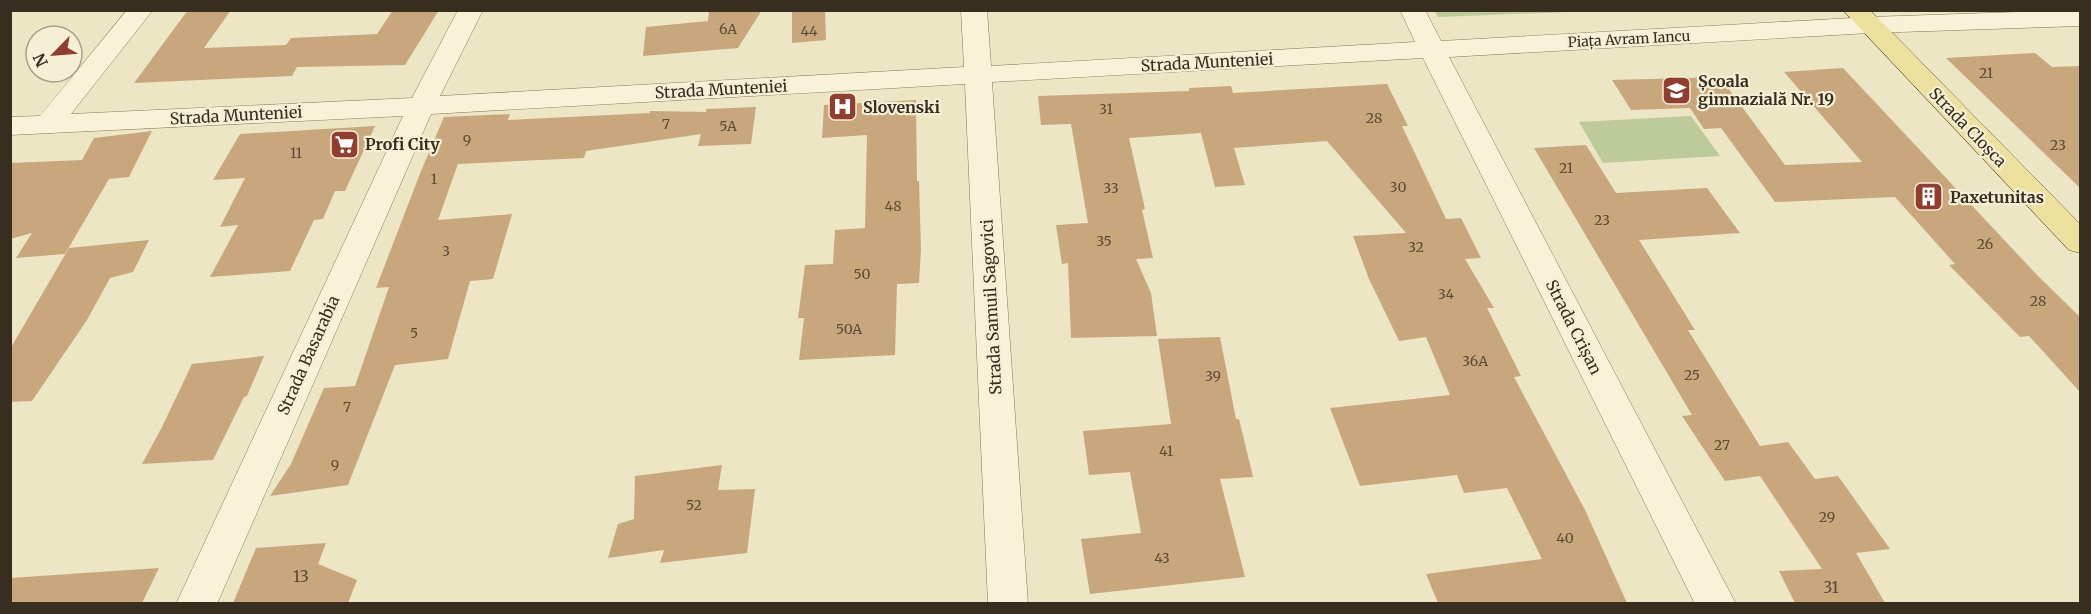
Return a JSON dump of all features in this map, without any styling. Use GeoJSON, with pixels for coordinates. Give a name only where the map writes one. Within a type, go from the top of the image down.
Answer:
{"type":"FeatureCollection","features":[{"type":"Feature","properties":{"kind":"main road","name":"Strada Cloșca"},"geometry":{"type":"LineString","coordinates":[[1863,18],[2080,242]]}},
{"type":"Feature","properties":{"kind":"street"},"geometry":{"type":"LineString","coordinates":[[48,124],[141,10]]}},
{"type":"Feature","properties":{"kind":"street","name":"Strada Basarabia"},"geometry":{"type":"LineString","coordinates":[[196,603],[421,106],[471,10]]}},
{"type":"Feature","properties":{"kind":"street","name":"Strada Samuil Sagovici"},"geometry":{"type":"LineString","coordinates":[[974,10],[1008,603]]}},
{"type":"Feature","properties":{"kind":"street"},"geometry":{"type":"LineString","coordinates":[[1412,10],[1432,50]]}},
{"type":"Feature","properties":{"kind":"street","name":"Piața Avram Iancu"},"geometry":{"type":"LineString","coordinates":[[1432,50],[1863,18],[2080,18]]}},
{"type":"Feature","properties":{"kind":"street","name":"Strada Munteniei"},"geometry":{"type":"LineString","coordinates":[[10,126],[421,106],[1432,50]]}},
{"type":"Feature","properties":{"kind":"street","name":"Strada Crișan"},"geometry":{"type":"LineString","coordinates":[[1432,50],[1716,603]]}},
{"type":"Feature","properties":{"kind":"green space"},"geometry":{"type":"Polygon","coordinates":[[[1435,11],[1592,11],[1438,17],[1435,11]]]}},
{"type":"Feature","properties":{"kind":"green space"},"geometry":{"type":"Polygon","coordinates":[[[1691,116],[1720,156],[1603,163],[1579,122],[1691,116]]]}},
{"type":"Feature","properties":{"kind":"building"},"geometry":{"type":"Polygon","coordinates":[[[188,10],[231,10],[204,48],[286,45],[291,38],[377,34],[393,10],[439,10],[405,65],[297,67],[292,76],[134,83],[188,10]]]}},
{"type":"Feature","properties":{"kind":"building"},"geometry":{"type":"Polygon","coordinates":[[[709,10],[762,10],[738,48],[643,56],[646,27],[708,21],[709,10]]]}},
{"type":"Feature","properties":{"kind":"building"},"geometry":{"type":"Polygon","coordinates":[[[792,10],[825,10],[826,40],[792,43],[792,10]]]}},
{"type":"Feature","properties":{"kind":"building"},"geometry":{"type":"Polygon","coordinates":[[[2035,53],[2052,67],[2080,66],[2080,188],[1946,58],[2035,53]]]}},
{"type":"Feature","properties":{"kind":"building"},"geometry":{"type":"Polygon","coordinates":[[[1843,68],[2037,275],[2080,317],[2080,392],[2029,336],[2020,337],[1949,265],[1955,264],[1895,197],[1775,202],[1721,128],[1704,129],[1690,108],[1631,110],[1612,80],[1720,77],[1785,165],[1862,162],[1784,72],[1843,68]]]}},
{"type":"Feature","properties":{"kind":"building"},"geometry":{"type":"Polygon","coordinates":[[[1387,84],[1408,126],[1402,126],[1446,219],[1461,218],[1481,258],[1465,259],[1494,308],[1487,308],[1521,376],[1514,377],[1585,510],[1627,603],[1438,603],[1426,574],[1542,559],[1507,488],[1464,493],[1457,475],[1360,486],[1330,408],[1450,395],[1426,337],[1399,341],[1369,279],[1353,236],[1406,233],[1327,141],[1234,148],[1245,185],[1215,187],[1201,133],[1129,138],[1153,258],[1136,259],[1151,293],[1157,336],[1071,338],[1068,263],[1062,264],[1056,225],[1088,223],[1071,124],[1041,125],[1038,96],[1189,91],[1189,88],[1231,86],[1233,93],[1387,84]]]}},
{"type":"Feature","properties":{"kind":"building"},"geometry":{"type":"Polygon","coordinates":[[[916,100],[921,250],[919,283],[897,284],[895,355],[799,360],[804,318],[798,318],[805,265],[833,264],[835,230],[865,228],[867,135],[822,138],[824,105],[916,100]]]}},
{"type":"Feature","properties":{"kind":"building"},"geometry":{"type":"Polygon","coordinates":[[[756,107],[751,144],[698,146],[701,134],[586,151],[584,158],[458,164],[438,220],[512,214],[493,279],[470,281],[448,359],[395,365],[348,485],[270,496],[291,464],[324,388],[355,386],[389,287],[376,288],[444,117],[510,114],[508,120],[650,113],[650,111],[706,112],[706,109],[756,107]]]}},
{"type":"Feature","properties":{"kind":"building"},"geometry":{"type":"Polygon","coordinates":[[[375,126],[345,191],[335,191],[323,219],[314,220],[290,271],[210,277],[238,225],[220,227],[245,178],[213,180],[240,134],[375,126]]]}},
{"type":"Feature","properties":{"kind":"building"},"geometry":{"type":"Polygon","coordinates":[[[152,131],[129,177],[109,179],[65,254],[16,258],[32,233],[10,239],[10,163],[82,160],[94,138],[152,131]]]}},
{"type":"Feature","properties":{"kind":"building"},"geometry":{"type":"Polygon","coordinates":[[[1586,145],[1616,193],[1707,188],[1740,233],[1639,240],[1695,330],[1688,330],[1760,446],[1788,442],[1815,479],[1838,476],[1890,549],[1856,553],[1885,603],[1795,603],[1779,571],[1822,569],[1760,476],[1725,481],[1682,416],[1692,415],[1534,148],[1586,145]]]}},
{"type":"Feature","properties":{"kind":"building"},"geometry":{"type":"Polygon","coordinates":[[[149,240],[133,272],[110,278],[87,320],[32,401],[10,402],[10,349],[69,248],[149,240]]]}},
{"type":"Feature","properties":{"kind":"building"},"geometry":{"type":"Polygon","coordinates":[[[1220,337],[1236,419],[1239,419],[1253,477],[1220,479],[1245,577],[1090,594],[1081,539],[1141,533],[1130,472],[1089,475],[1083,431],[1171,424],[1158,339],[1220,337]]]}},
{"type":"Feature","properties":{"kind":"building"},"geometry":{"type":"Polygon","coordinates":[[[264,356],[247,396],[244,397],[213,460],[142,464],[192,364],[264,356]]]}},
{"type":"Feature","properties":{"kind":"building"},"geometry":{"type":"Polygon","coordinates":[[[722,465],[718,490],[755,489],[747,553],[660,563],[664,550],[608,558],[618,524],[634,519],[635,476],[722,465]]]}},
{"type":"Feature","properties":{"kind":"building"},"geometry":{"type":"Polygon","coordinates":[[[326,543],[318,564],[357,580],[348,603],[233,603],[256,548],[326,543]]]}},
{"type":"Feature","properties":{"kind":"building"},"geometry":{"type":"Polygon","coordinates":[[[159,568],[142,603],[10,603],[10,578],[159,568]]]}},
{"type":"Feature","properties":{"kind":"place","name":"Școala gimnazială Nr. 19"},"geometry":{"type":"Point","coordinates":[1677,90]}},
{"type":"Feature","properties":{"kind":"place","name":"Slovenski"},"geometry":{"type":"Point","coordinates":[842,107]}},
{"type":"Feature","properties":{"kind":"place","name":"Profi City"},"geometry":{"type":"Point","coordinates":[344,144]}},
{"type":"Feature","properties":{"kind":"place","name":"Paxetunitas"},"geometry":{"type":"Point","coordinates":[1929,197]}}]}
